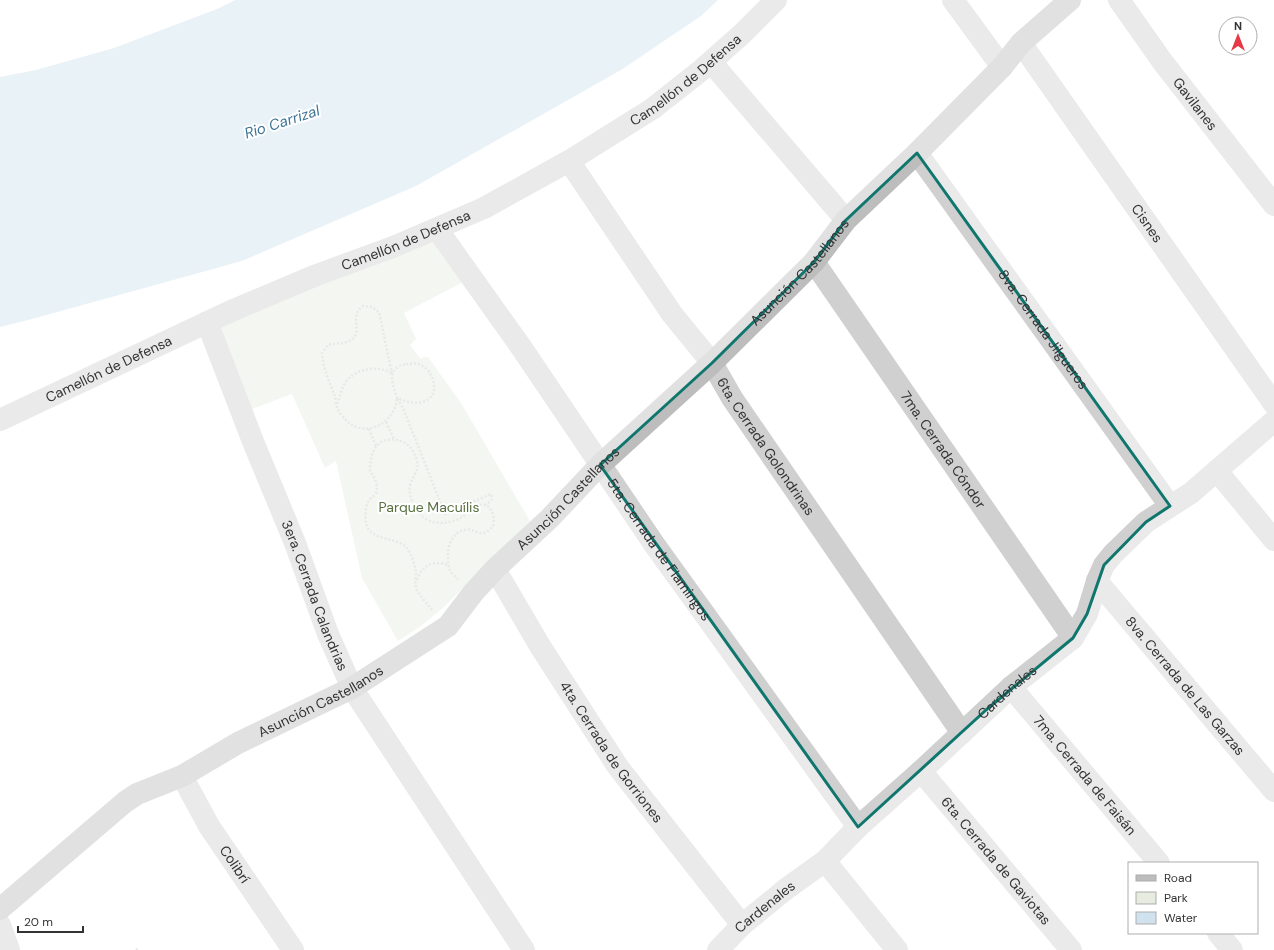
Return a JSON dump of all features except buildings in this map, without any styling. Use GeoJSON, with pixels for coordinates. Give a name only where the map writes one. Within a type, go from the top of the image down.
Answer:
{"type":"FeatureCollection","features":[{"type":"Feature","properties":{"kind":"street","name":"Camellón de Defensa"},"geometry":{"type":"LineString","coordinates":[[0,420],[172,340],[207,322],[314,276],[393,247],[484,208],[569,161],[652,109],[711,62],[776,0]]}},
{"type":"Feature","properties":{"kind":"street"},"geometry":{"type":"LineString","coordinates":[[953,0],[1002,67]]}},
{"type":"Feature","properties":{"kind":"street","name":"Asunción Castellanos"},"geometry":{"type":"LineString","coordinates":[[0,909],[125,802],[138,794],[182,776],[238,743],[352,688],[448,626],[473,593],[495,568],[550,518],[600,465],[712,363],[814,262],[846,220],[917,153],[1002,67],[1021,43],[1070,0]]}},
{"type":"Feature","properties":{"kind":"street","name":"Gavilanes"},"geometry":{"type":"LineString","coordinates":[[1119,0],[1162,61],[1274,205]]}},
{"type":"Feature","properties":{"kind":"street","name":"Cisnes"},"geometry":{"type":"LineString","coordinates":[[1021,43],[1274,404]]}},
{"type":"Feature","properties":{"kind":"street"},"geometry":{"type":"LineString","coordinates":[[711,62],[846,220]]}},
{"type":"Feature","properties":{"kind":"street","name":"8va. Cerrada Jilgueros"},"geometry":{"type":"LineString","coordinates":[[917,153],[1170,506]]}},
{"type":"Feature","properties":{"kind":"street","name":"6ta. Cerrada Golondrinas"},"geometry":{"type":"LineString","coordinates":[[569,161],[672,314],[712,363],[732,398],[962,733]]}},
{"type":"Feature","properties":{"kind":"street","name":"5ta. Cerrada de Flamingos"},"geometry":{"type":"LineString","coordinates":[[437,229],[521,347],[659,550],[858,827]]}},
{"type":"Feature","properties":{"kind":"street","name":"7ma. Cerrada Cóndor"},"geometry":{"type":"LineString","coordinates":[[814,262],[1073,638]]}},
{"type":"Feature","properties":{"kind":"street","name":"3era. Cerrada Calandrias"},"geometry":{"type":"LineString","coordinates":[[207,322],[254,444],[295,543],[328,634],[352,688],[524,950]]}},
{"type":"Feature","properties":{"kind":"street","name":"Cardenales"},"geometry":{"type":"LineString","coordinates":[[721,949],[742,925],[786,889],[825,861],[858,827],[1012,687],[1073,638],[1087,614],[1097,581],[1104,565],[1113,554],[1146,522],[1191,494],[1274,421]]}},
{"type":"Feature","properties":{"kind":"street"},"geometry":{"type":"LineString","coordinates":[[1217,470],[1274,540]]}},
{"type":"Feature","properties":{"kind":"street","name":"4ta. Cerrada de Gorriones"},"geometry":{"type":"LineString","coordinates":[[495,568],[540,646],[618,767],[742,925]]}},
{"type":"Feature","properties":{"kind":"street","name":"8va. Cerrada de Las Garzas"},"geometry":{"type":"LineString","coordinates":[[1097,581],[1274,791]]}},
{"type":"Feature","properties":{"kind":"street","name":"7ma. Cerrada de Faisán"},"geometry":{"type":"LineString","coordinates":[[1012,687],[1158,862]]}},
{"type":"Feature","properties":{"kind":"street","name":"6ta. Cerrada de Gaviotas"},"geometry":{"type":"LineString","coordinates":[[921,771],[1071,950]]}},
{"type":"Feature","properties":{"kind":"street","name":"Colibrí"},"geometry":{"type":"LineString","coordinates":[[182,776],[208,826],[293,950]]}},
{"type":"Feature","properties":{"kind":"street"},"geometry":{"type":"LineString","coordinates":[[825,861],[897,950]]}},
{"type":"Feature","properties":{"kind":"street"},"geometry":{"type":"LineString","coordinates":[[0,925],[9,950]]}},
{"type":"Feature","properties":{"kind":"street"},"geometry":{"type":"LineString","coordinates":[[1219,934],[1232,950]]}},
{"type":"Feature","properties":{"kind":"path"},"geometry":{"type":"LineString","coordinates":[[397,398],[395,408],[386,422],[374,428],[359,427],[347,421],[337,409],[337,404],[322,353],[328,345],[332,343],[351,341],[357,332],[356,316],[359,308],[363,306],[372,307],[379,312],[394,389],[445,514],[490,494],[492,498],[491,501],[485,505],[475,506],[459,519],[445,523],[431,522],[425,518],[411,500],[410,485],[417,472],[418,465],[410,445],[395,440],[384,440],[376,446],[371,456],[370,470],[376,480],[376,494],[369,500],[366,506],[366,524],[368,528],[381,537],[404,545],[413,560],[417,589],[424,600],[448,626]]}},
{"type":"Feature","properties":{"kind":"path"},"geometry":{"type":"LineString","coordinates":[[392,374],[399,365],[418,364],[427,369],[433,377],[434,387],[428,399],[422,402],[410,402],[397,398]]}},
{"type":"Feature","properties":{"kind":"path"},"geometry":{"type":"LineString","coordinates":[[337,404],[345,384],[353,376],[373,368],[378,368],[392,374]]}},
{"type":"Feature","properties":{"kind":"path"},"geometry":{"type":"LineString","coordinates":[[386,422],[395,440]]}},
{"type":"Feature","properties":{"kind":"path"},"geometry":{"type":"LineString","coordinates":[[369,428],[376,446]]}},
{"type":"Feature","properties":{"kind":"path"},"geometry":{"type":"LineString","coordinates":[[473,593],[451,573],[448,565],[448,550],[449,543],[458,532],[469,530],[480,533],[486,532],[493,526],[495,516],[490,508],[485,505]]}},
{"type":"Feature","properties":{"kind":"path"},"geometry":{"type":"LineString","coordinates":[[416,584],[420,573],[430,564],[438,562],[448,565]]}},
{"type":"Feature","properties":{"kind":"highlighted area"},"geometry":{"type":"Polygon","coordinates":[[[917,153],[1170,506],[1146,522],[1104,565],[1087,614],[1073,638],[986,710],[858,827],[600,465],[712,363],[814,262],[846,220],[917,153]]]}},
{"type":"Feature","properties":{"kind":"green space","name":"Parque Macuílis"},"geometry":{"type":"Polygon","coordinates":[[[437,233],[469,279],[404,313],[416,339],[410,345],[420,358],[428,357],[461,403],[530,521],[444,607],[421,626],[398,641],[362,578],[336,461],[325,468],[292,394],[244,412],[214,323],[437,233]]]}},
{"type":"Feature","properties":{"kind":"water","name":"Rio Carrizal"},"geometry":{"type":"Polygon","coordinates":[[[235,0],[718,0],[701,16],[621,70],[416,186],[242,261],[0,327],[0,77],[36,70],[114,48],[217,9],[235,0]]]}}]}
